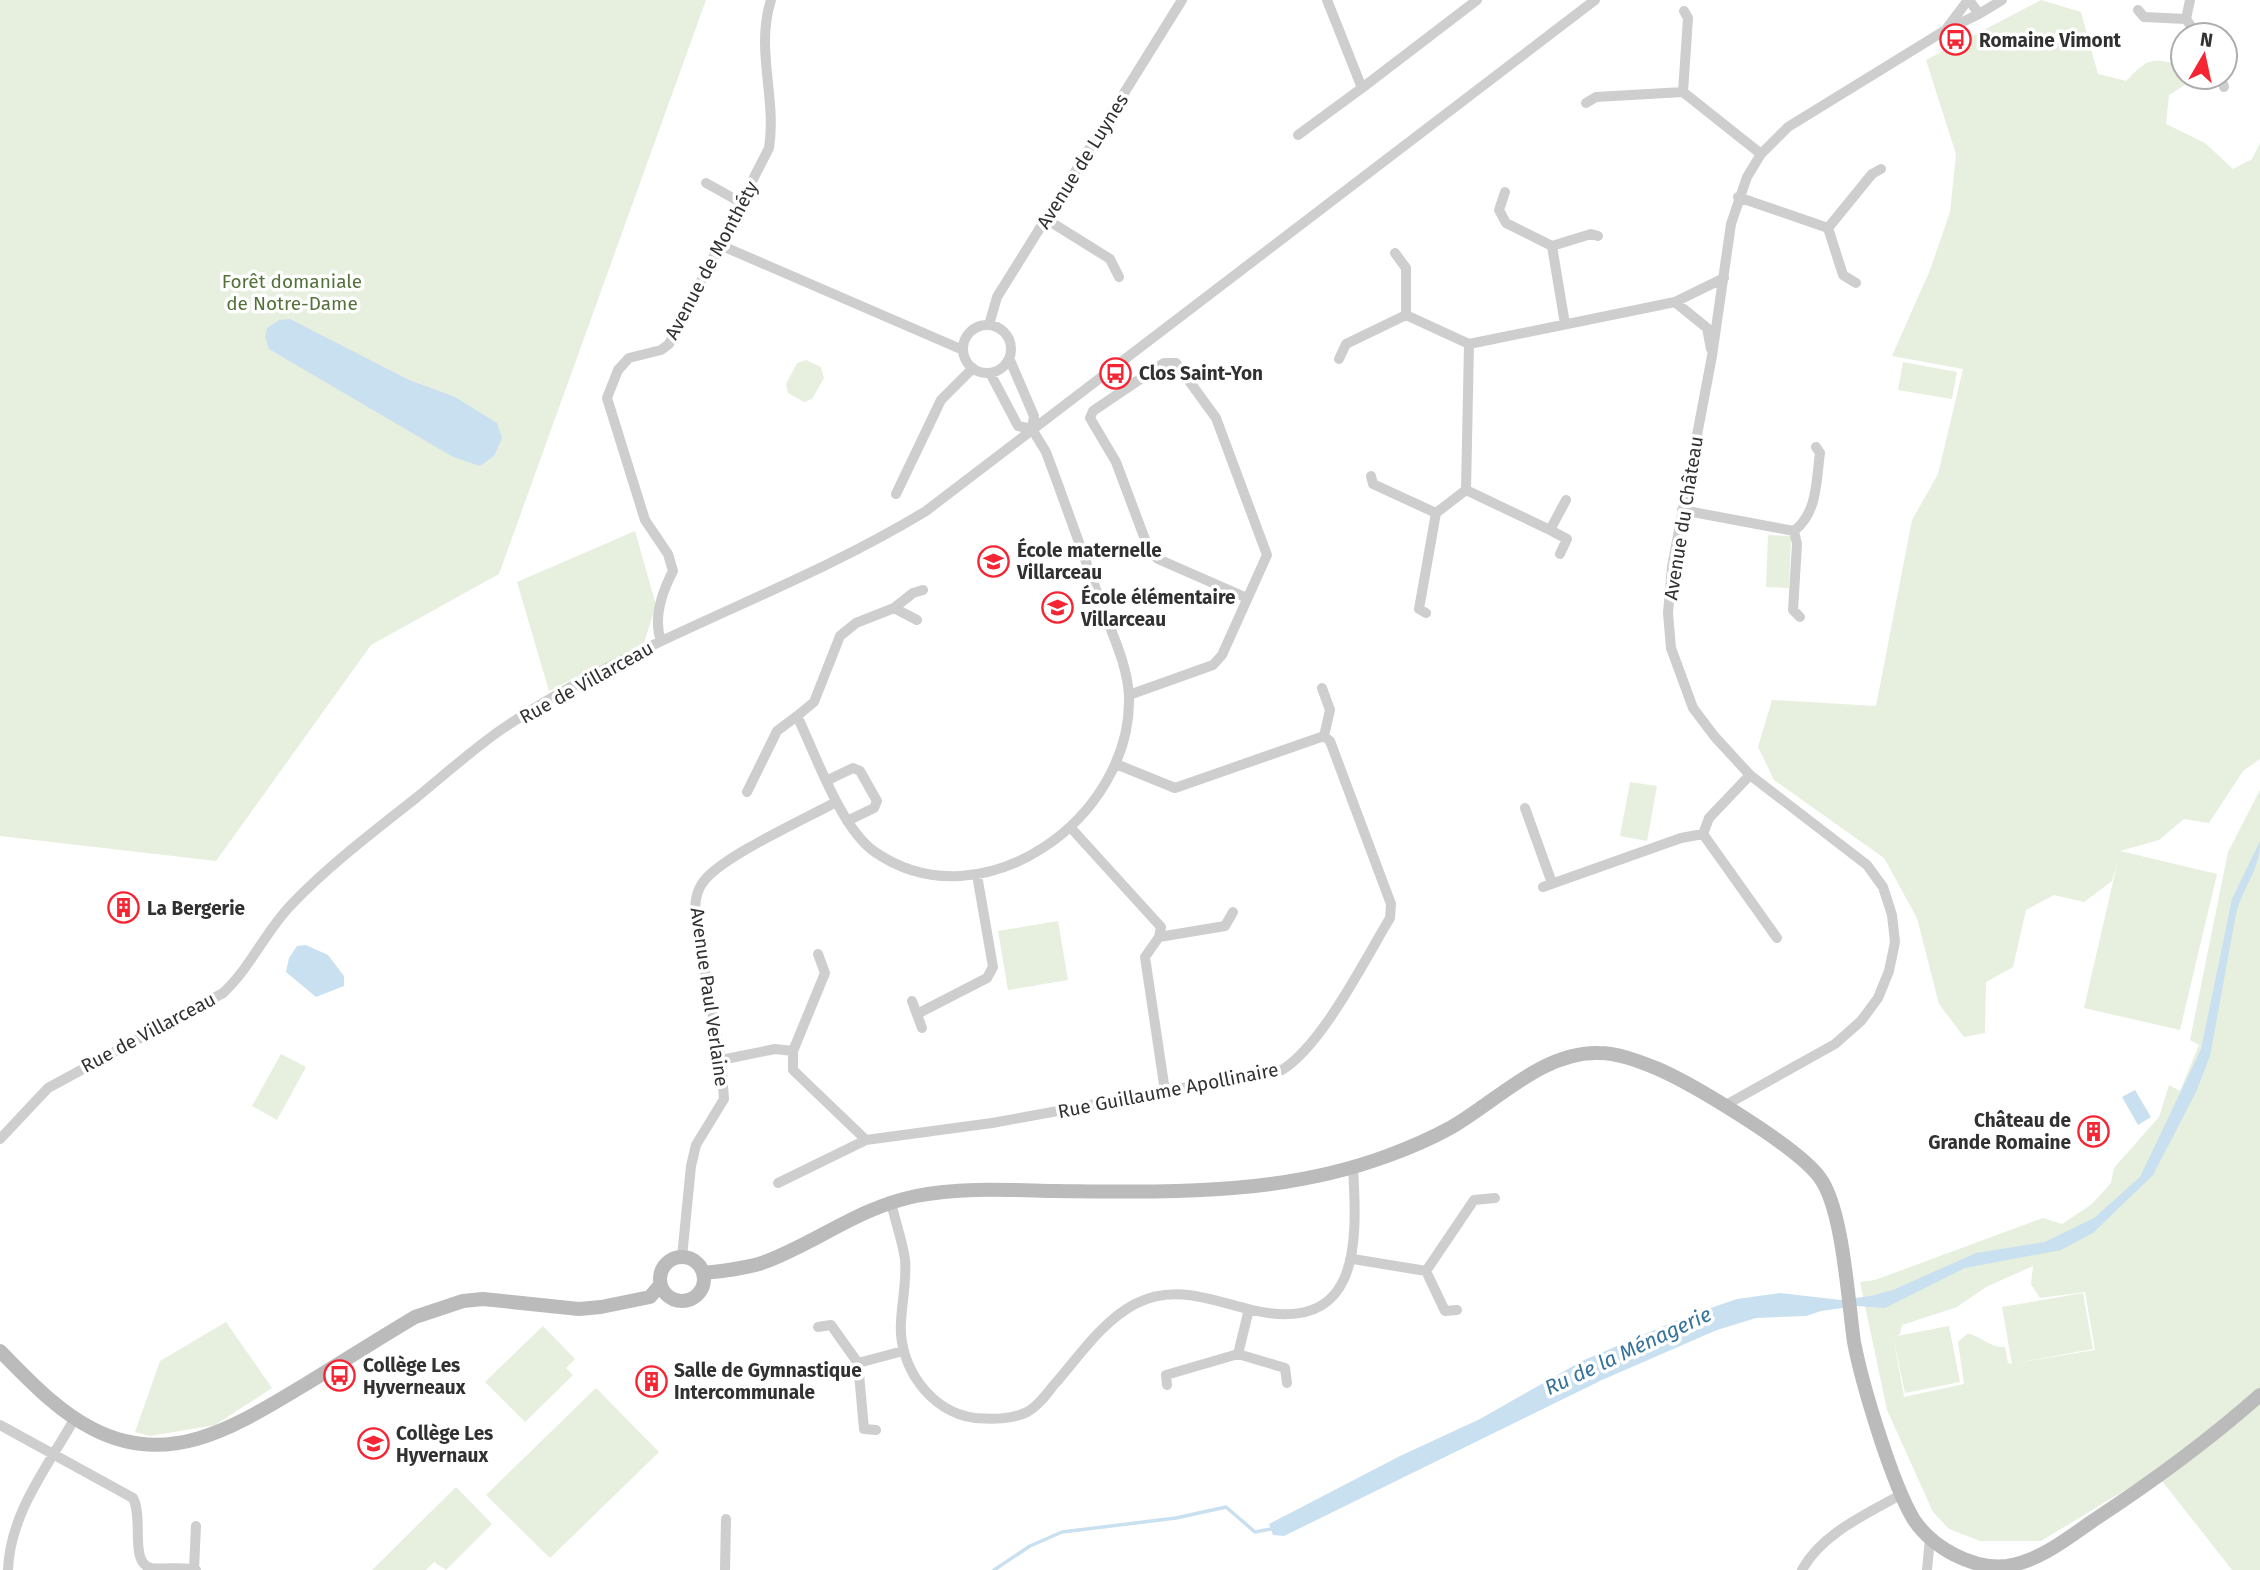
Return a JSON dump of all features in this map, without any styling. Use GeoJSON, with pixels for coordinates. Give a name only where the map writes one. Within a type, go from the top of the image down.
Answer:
{"type":"FeatureCollection","features":[{"type":"Feature","properties":{"kind":"street","name":"Avenue de Monthéty"},"geometry":{"type":"LineString","coordinates":[[661,641],[657,629],[659,614],[665,587],[673,571],[668,554],[645,520],[607,398],[618,370],[629,358],[661,350],[669,344],[769,148],[773,124],[764,42],[771,0]]}},
{"type":"Feature","properties":{"kind":"street","name":"Avenue de Luynes"},"geometry":{"type":"LineString","coordinates":[[989,325],[997,297],[1182,0]]}},
{"type":"Feature","properties":{"kind":"street"},"geometry":{"type":"LineString","coordinates":[[1327,0],[1362,88]]}},
{"type":"Feature","properties":{"kind":"street"},"geometry":{"type":"LineString","coordinates":[[1298,135],[1476,0]]}},
{"type":"Feature","properties":{"kind":"street","name":"Rue de Villarceau"},"geometry":{"type":"LineString","coordinates":[[0,1139],[48,1088],[223,992],[240,976],[293,902],[363,841],[501,730],[566,691],[661,641],[879,539],[926,511],[1595,0]]}},
{"type":"Feature","properties":{"kind":"street"},"geometry":{"type":"LineString","coordinates":[[1969,0],[1979,14]]}},
{"type":"Feature","properties":{"kind":"street","name":"Avenue du Château"},"geometry":{"type":"LineString","coordinates":[[1944,31],[1969,0]]}},
{"type":"Feature","properties":{"kind":"street","name":"Avenue du Château"},"geometry":{"type":"LineString","coordinates":[[1724,1106],[1835,1044],[1861,1021],[1878,998],[1889,971],[1895,942],[1892,915],[1883,887],[1867,866],[1750,775],[1693,708],[1671,648],[1668,613],[1671,579],[1712,356],[1731,224],[1738,197],[1761,154],[1797,121],[1944,31],[2002,0]]}},
{"type":"Feature","properties":{"kind":"street"},"geometry":{"type":"LineString","coordinates":[[2138,10],[2144,18],[2186,19],[2190,0]]}},
{"type":"Feature","properties":{"kind":"street"},"geometry":{"type":"LineString","coordinates":[[1683,92],[1688,18],[1684,11]]}},
{"type":"Feature","properties":{"kind":"street"},"geometry":{"type":"LineString","coordinates":[[1586,103],[1596,97],[1683,92],[1761,154]]}},
{"type":"Feature","properties":{"kind":"street"},"geometry":{"type":"LineString","coordinates":[[1828,228],[1872,174],[1881,169]]}},
{"type":"Feature","properties":{"kind":"street"},"geometry":{"type":"LineString","coordinates":[[706,183],[742,203]]}},
{"type":"Feature","properties":{"kind":"street"},"geometry":{"type":"LineString","coordinates":[[1505,192],[1499,210],[1506,223],[1552,246],[1591,234],[1598,236]]}},
{"type":"Feature","properties":{"kind":"street"},"geometry":{"type":"LineString","coordinates":[[1738,197],[1828,228]]}},
{"type":"Feature","properties":{"kind":"street"},"geometry":{"type":"LineString","coordinates":[[1046,219],[1110,259],[1119,276]]}},
{"type":"Feature","properties":{"kind":"street"},"geometry":{"type":"LineString","coordinates":[[1828,228],[1843,275],[1856,283]]}},
{"type":"Feature","properties":{"kind":"street"},"geometry":{"type":"LineString","coordinates":[[720,245],[963,350],[973,368],[990,373],[1001,368],[1009,358]]}},
{"type":"Feature","properties":{"kind":"street"},"geometry":{"type":"LineString","coordinates":[[1552,246],[1564,324]]}},
{"type":"Feature","properties":{"kind":"street"},"geometry":{"type":"LineString","coordinates":[[1395,253],[1406,268],[1406,315]]}},
{"type":"Feature","properties":{"kind":"street"},"geometry":{"type":"LineString","coordinates":[[1406,315],[1469,344],[1675,302],[1724,278]]}},
{"type":"Feature","properties":{"kind":"street"},"geometry":{"type":"LineString","coordinates":[[1675,302],[1707,327],[1712,356]]}},
{"type":"Feature","properties":{"kind":"street"},"geometry":{"type":"LineString","coordinates":[[1339,359],[1346,344],[1406,315]]}},
{"type":"Feature","properties":{"kind":"street"},"geometry":{"type":"LineString","coordinates":[[797,716],[847,821],[863,842],[877,854],[909,869],[976,874],[1039,852],[1072,828],[1097,798],[1116,764],[1126,723],[1129,695],[1120,654],[1046,452],[1032,429],[1034,416],[1009,358],[1007,336],[989,325],[970,332],[963,350]]}},
{"type":"Feature","properties":{"kind":"street"},"geometry":{"type":"LineString","coordinates":[[1466,490],[1469,344]]}},
{"type":"Feature","properties":{"kind":"street"},"geometry":{"type":"LineString","coordinates":[[1129,695],[1213,665],[1223,655],[1267,555],[1216,418],[1176,363],[1164,363],[1093,411],[1090,418],[1116,462],[1149,550],[1158,559],[1247,598]]}},
{"type":"Feature","properties":{"kind":"street"},"geometry":{"type":"LineString","coordinates":[[895,494],[941,400],[973,368]]}},
{"type":"Feature","properties":{"kind":"street"},"geometry":{"type":"LineString","coordinates":[[990,373],[1018,426],[1032,429]]}},
{"type":"Feature","properties":{"kind":"street"},"geometry":{"type":"LineString","coordinates":[[1682,510],[1794,531],[1805,522],[1813,504],[1820,453],[1816,447]]}},
{"type":"Feature","properties":{"kind":"street"},"geometry":{"type":"LineString","coordinates":[[1371,476],[1373,484],[1436,513]]}},
{"type":"Feature","properties":{"kind":"street"},"geometry":{"type":"LineString","coordinates":[[1426,613],[1419,609],[1436,513],[1466,490]]}},
{"type":"Feature","properties":{"kind":"street"},"geometry":{"type":"LineString","coordinates":[[1466,490],[1567,539],[1560,554]]}},
{"type":"Feature","properties":{"kind":"street"},"geometry":{"type":"LineString","coordinates":[[1550,530],[1566,500]]}},
{"type":"Feature","properties":{"kind":"street"},"geometry":{"type":"LineString","coordinates":[[1794,531],[1797,544],[1793,610],[1800,617]]}},
{"type":"Feature","properties":{"kind":"street"},"geometry":{"type":"LineString","coordinates":[[747,792],[777,731],[814,702],[840,636],[856,623],[894,607],[913,593],[923,590]]}},
{"type":"Feature","properties":{"kind":"street"},"geometry":{"type":"LineString","coordinates":[[894,607],[917,620]]}},
{"type":"Feature","properties":{"kind":"street"},"geometry":{"type":"LineString","coordinates":[[1116,764],[1175,788],[1324,736],[1331,710],[1322,688]]}},
{"type":"Feature","properties":{"kind":"street","name":"Rue Guillaume Apollinaire"},"geometry":{"type":"LineString","coordinates":[[778,1183],[866,1140],[992,1123],[1282,1070],[1299,1060],[1345,994],[1390,918],[1391,904],[1330,741],[1324,736]]}},
{"type":"Feature","properties":{"kind":"street"},"geometry":{"type":"LineString","coordinates":[[828,780],[853,768],[860,771],[877,801],[874,808],[847,821]]}},
{"type":"Feature","properties":{"kind":"street"},"geometry":{"type":"LineString","coordinates":[[1703,834],[1709,818],[1750,775]]}},
{"type":"Feature","properties":{"kind":"street","name":"Avenue Paul Verlaine"},"geometry":{"type":"LineString","coordinates":[[682,1257],[691,1166],[696,1145],[724,1099],[720,1060],[695,918],[696,897],[703,881],[724,864],[836,802]]}},
{"type":"Feature","properties":{"kind":"street"},"geometry":{"type":"LineString","coordinates":[[1525,808],[1547,885],[1681,838],[1703,834]]}},
{"type":"Feature","properties":{"kind":"street"},"geometry":{"type":"LineString","coordinates":[[1072,828],[1161,927],[1159,937],[1145,957],[1165,1091]]}},
{"type":"Feature","properties":{"kind":"street"},"geometry":{"type":"LineString","coordinates":[[1703,834],[1777,938]]}},
{"type":"Feature","properties":{"kind":"street"},"geometry":{"type":"LineString","coordinates":[[916,1014],[987,978],[993,967],[976,874]]}},
{"type":"Feature","properties":{"kind":"street"},"geometry":{"type":"LineString","coordinates":[[1159,937],[1225,926],[1233,912]]}},
{"type":"Feature","properties":{"kind":"street"},"geometry":{"type":"LineString","coordinates":[[818,954],[825,973],[793,1051],[793,1070],[866,1140]]}},
{"type":"Feature","properties":{"kind":"street"},"geometry":{"type":"LineString","coordinates":[[912,1001],[922,1028]]}},
{"type":"Feature","properties":{"kind":"street"},"geometry":{"type":"LineString","coordinates":[[720,1060],[775,1049],[793,1051]]}},
{"type":"Feature","properties":{"kind":"street"},"geometry":{"type":"LineString","coordinates":[[703,1273],[763,1262],[846,1219],[891,1202],[966,1190],[1224,1191],[1302,1181],[1353,1168],[1440,1133],[1541,1069],[1581,1055],[1598,1053],[1635,1060],[1678,1079],[1724,1106],[1801,1158],[1821,1178],[1832,1201],[1850,1311],[1867,1392],[1902,1494],[1915,1521],[1930,1538],[1966,1560],[2003,1569],[2035,1559],[2153,1481],[2260,1395]]}},
{"type":"Feature","properties":{"kind":"street"},"geometry":{"type":"LineString","coordinates":[[891,1202],[905,1260],[900,1325],[902,1351],[922,1389],[959,1416],[1006,1418],[1027,1412],[1116,1317],[1153,1296],[1196,1294],[1250,1309],[1300,1313],[1322,1305],[1339,1290],[1353,1259],[1353,1168]]}},
{"type":"Feature","properties":{"kind":"street"},"geometry":{"type":"LineString","coordinates":[[1426,1271],[1474,1200],[1495,1198]]}},
{"type":"Feature","properties":{"kind":"street"},"geometry":{"type":"LineString","coordinates":[[0,1351],[30,1381],[75,1418],[107,1436],[134,1443],[161,1445],[207,1437],[235,1426],[415,1317],[434,1309],[483,1299],[579,1309],[601,1307],[650,1297],[660,1285],[664,1265],[682,1257],[695,1261],[703,1273],[701,1292],[691,1300],[672,1299],[660,1285]]}},
{"type":"Feature","properties":{"kind":"street"},"geometry":{"type":"LineString","coordinates":[[1353,1259],[1426,1271]]}},
{"type":"Feature","properties":{"kind":"street"},"geometry":{"type":"LineString","coordinates":[[1426,1271],[1445,1311],[1457,1310]]}},
{"type":"Feature","properties":{"kind":"street"},"geometry":{"type":"LineString","coordinates":[[1238,1354],[1250,1309]]}},
{"type":"Feature","properties":{"kind":"street"},"geometry":{"type":"LineString","coordinates":[[818,1327],[831,1325],[858,1363],[864,1429],[876,1430]]}},
{"type":"Feature","properties":{"kind":"street"},"geometry":{"type":"LineString","coordinates":[[858,1363],[902,1351]]}},
{"type":"Feature","properties":{"kind":"street"},"geometry":{"type":"LineString","coordinates":[[1167,1385],[1166,1375],[1238,1354],[1285,1368],[1287,1383]]}},
{"type":"Feature","properties":{"kind":"street"},"geometry":{"type":"LineString","coordinates":[[8,1570],[9,1546],[21,1513],[75,1418]]}},
{"type":"Feature","properties":{"kind":"street"},"geometry":{"type":"LineString","coordinates":[[0,1425],[133,1498],[140,1510],[138,1556],[142,1564],[152,1568],[195,1569],[196,1526]]}},
{"type":"Feature","properties":{"kind":"street"},"geometry":{"type":"LineString","coordinates":[[1802,1570],[1810,1556],[1841,1529],[1902,1494]]}},
{"type":"Feature","properties":{"kind":"street"},"geometry":{"type":"LineString","coordinates":[[725,1570],[726,1519]]}},
{"type":"Feature","properties":{"kind":"street"},"geometry":{"type":"LineString","coordinates":[[1927,1570],[1930,1538]]}},
{"type":"Feature","properties":{"kind":"green space","name":"Forêt domaniale de Notre-Dame"},"geometry":{"type":"Polygon","coordinates":[[[0,0],[706,0],[499,574],[371,645],[216,861],[0,836],[0,0]]]}},
{"type":"Feature","properties":{"kind":"green space"},"geometry":{"type":"Polygon","coordinates":[[[2041,0],[2081,12],[2098,74],[2126,81],[2145,64],[2156,61],[2169,63],[2169,91],[2175,91],[2169,95],[2166,124],[2205,143],[2233,169],[2252,159],[2260,143],[2260,759],[2243,771],[2209,823],[2184,819],[2159,840],[2120,851],[2217,874],[2180,1030],[2084,1008],[2118,860],[2112,881],[2084,902],[2054,895],[2026,910],[2013,967],[1986,982],[1985,1033],[1964,1037],[1939,1004],[1917,918],[1884,858],[1774,780],[1758,747],[1772,700],[1876,706],[1912,520],[1938,474],[1963,369],[1892,356],[1930,270],[1950,212],[1956,154],[1926,60],[2041,0]]]}},
{"type":"Feature","properties":{"kind":"green space"},"geometry":{"type":"Polygon","coordinates":[[[806,360],[821,367],[824,378],[812,399],[804,402],[788,393],[786,384],[797,363],[806,360]]]}},
{"type":"Feature","properties":{"kind":"green space"},"geometry":{"type":"Polygon","coordinates":[[[1903,362],[1957,372],[1952,399],[1898,390],[1903,362]]]}},
{"type":"Feature","properties":{"kind":"green space"},"geometry":{"type":"Polygon","coordinates":[[[635,531],[656,605],[644,643],[549,691],[517,582],[635,531]]]}},
{"type":"Feature","properties":{"kind":"green space"},"geometry":{"type":"Polygon","coordinates":[[[1768,535],[1791,536],[1789,588],[1766,587],[1768,535]]]}},
{"type":"Feature","properties":{"kind":"green space"},"geometry":{"type":"Polygon","coordinates":[[[1630,782],[1657,786],[1647,841],[1620,836],[1630,782]]]}},
{"type":"Feature","properties":{"kind":"green space"},"geometry":{"type":"Polygon","coordinates":[[[2260,790],[2260,1570],[2232,1570],[2155,1472],[2041,1541],[1980,1541],[1949,1529],[1933,1512],[1887,1410],[1860,1282],[1875,1280],[2043,1218],[2062,1224],[2092,1204],[2111,1183],[2114,1168],[2159,1117],[2169,1085],[2180,1091],[2199,1045],[2190,1040],[2228,852],[2260,790]],[[2033,1266],[1986,1287],[1957,1307],[1902,1325],[1897,1336],[1949,1326],[1960,1382],[1905,1393],[1893,1336],[1904,1397],[1964,1384],[1958,1342],[1967,1334],[1994,1346],[2005,1347],[2008,1363],[2012,1364],[2002,1307],[2083,1293],[2093,1349],[2015,1363],[2095,1350],[2085,1292],[2040,1298],[2031,1284],[2033,1266]]]}},
{"type":"Feature","properties":{"kind":"green space"},"geometry":{"type":"Polygon","coordinates":[[[1058,921],[1068,980],[1008,990],[998,931],[1058,921]]]}},
{"type":"Feature","properties":{"kind":"green space"},"geometry":{"type":"Polygon","coordinates":[[[281,1054],[306,1067],[277,1120],[252,1106],[281,1054]]]}},
{"type":"Feature","properties":{"kind":"green space"},"geometry":{"type":"Polygon","coordinates":[[[226,1322],[272,1388],[215,1425],[150,1436],[135,1432],[160,1361],[226,1322]]]}},
{"type":"Feature","properties":{"kind":"green space"},"geometry":{"type":"Polygon","coordinates":[[[543,1326],[575,1359],[566,1368],[573,1375],[525,1422],[485,1382],[543,1326]]]}},
{"type":"Feature","properties":{"kind":"green space"},"geometry":{"type":"Polygon","coordinates":[[[596,1388],[659,1452],[550,1558],[486,1495],[596,1388]]]}},
{"type":"Feature","properties":{"kind":"green space"},"geometry":{"type":"Polygon","coordinates":[[[456,1487],[492,1524],[446,1570],[434,1562],[426,1570],[372,1570],[456,1487]]]}},
{"type":"Feature","properties":{"kind":"water"},"geometry":{"type":"Polygon","coordinates":[[[290,319],[409,380],[455,397],[497,423],[502,438],[494,456],[480,466],[453,457],[269,349],[265,337],[267,328],[279,320],[290,319]]]}},
{"type":"Feature","properties":{"kind":"water"},"geometry":{"type":"Polygon","coordinates":[[[2260,841],[2257,861],[2236,914],[2210,1056],[2196,1092],[2153,1175],[2093,1233],[2061,1250],[1965,1268],[1885,1308],[1857,1306],[1806,1316],[1756,1318],[1717,1330],[1602,1380],[1284,1536],[1273,1535],[1269,1524],[1400,1456],[1480,1419],[1582,1361],[1687,1316],[1737,1299],[1780,1293],[1841,1300],[1870,1296],[1893,1290],[1976,1253],[2045,1242],[2094,1218],[2140,1177],[2201,1049],[2232,899],[2260,841]]]}},
{"type":"Feature","properties":{"kind":"water"},"geometry":{"type":"Polygon","coordinates":[[[306,945],[328,955],[344,976],[344,986],[316,997],[286,972],[289,958],[297,946],[306,945]]]}},
{"type":"Feature","properties":{"kind":"water"},"geometry":{"type":"Polygon","coordinates":[[[2135,1090],[2151,1117],[2138,1125],[2122,1097],[2135,1090]]]}},
{"type":"Feature","properties":{"kind":"waterway","name":"Ru de la Ménagerie"},"geometry":{"type":"LineString","coordinates":[[994,1570],[1030,1546],[1062,1532],[1176,1518],[1226,1507],[1255,1532],[1276,1528]]}},
{"type":"Feature","properties":{"kind":"place","name":"Romaine Vimont"},"geometry":{"type":"Point","coordinates":[1956,40]}},
{"type":"Feature","properties":{"kind":"place","name":"Clos Saint-Yon"},"geometry":{"type":"Point","coordinates":[1116,373]}},
{"type":"Feature","properties":{"kind":"place","name":"École maternelle Villarceau"},"geometry":{"type":"Point","coordinates":[994,561]}},
{"type":"Feature","properties":{"kind":"place","name":"École élémentaire Villarceau"},"geometry":{"type":"Point","coordinates":[1058,608]}},
{"type":"Feature","properties":{"kind":"place","name":"La Bergerie"},"geometry":{"type":"Point","coordinates":[124,908]}},
{"type":"Feature","properties":{"kind":"place","name":"Château de Grande Romaine"},"geometry":{"type":"Point","coordinates":[2094,1131]}},
{"type":"Feature","properties":{"kind":"place","name":"Collège Les Hyverneaux"},"geometry":{"type":"Point","coordinates":[340,1376]}},
{"type":"Feature","properties":{"kind":"place","name":"Salle de Gymnastique Intercommunale"},"geometry":{"type":"Point","coordinates":[651,1381]}},
{"type":"Feature","properties":{"kind":"place","name":"Collège Les Hyvernaux"},"geometry":{"type":"Point","coordinates":[373,1444]}}]}
